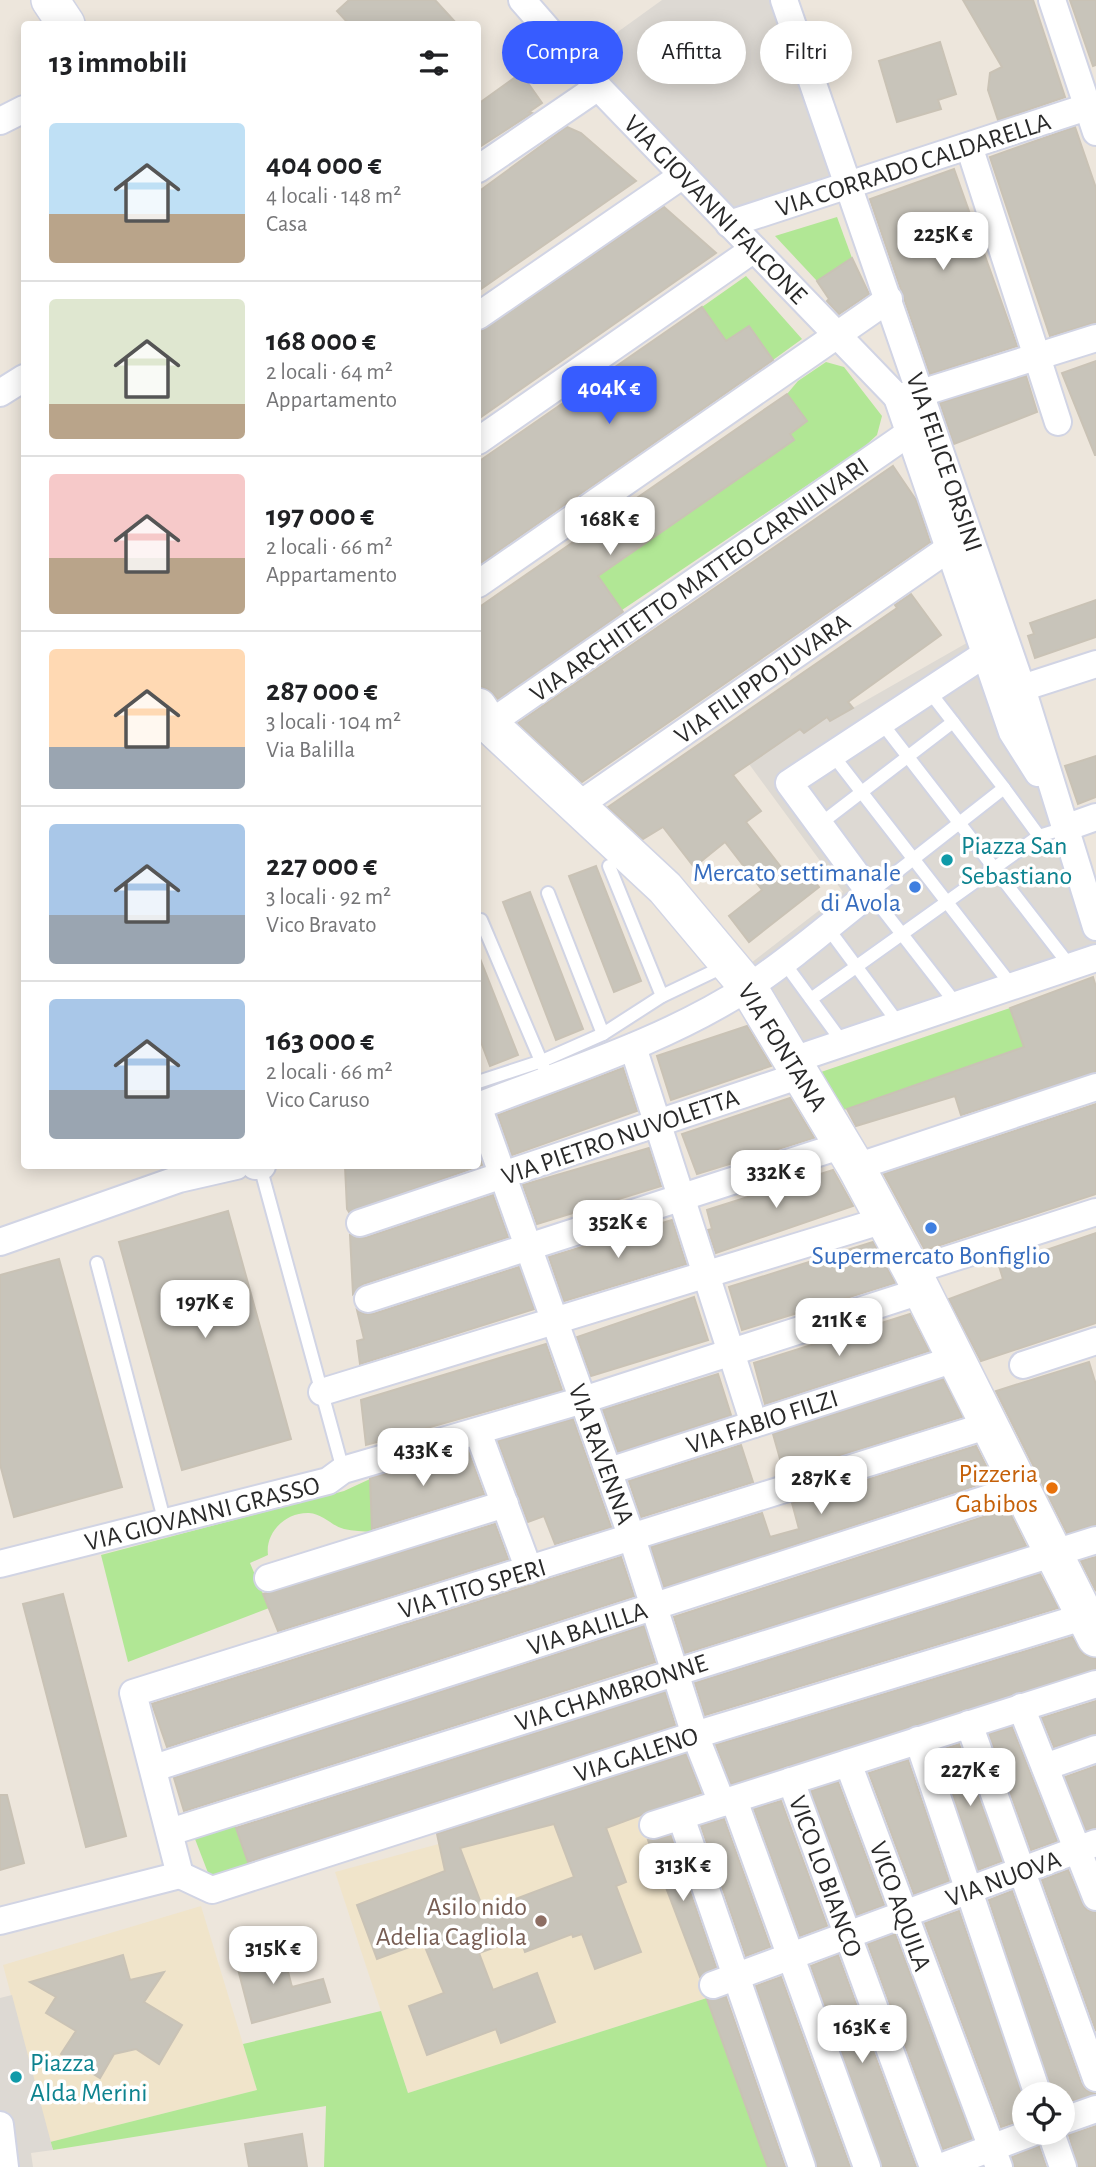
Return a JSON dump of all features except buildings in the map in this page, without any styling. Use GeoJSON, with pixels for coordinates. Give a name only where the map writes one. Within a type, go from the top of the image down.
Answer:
{"type":"FeatureCollection","features":[{"type":"Feature","properties":{"kind":"street"},"geometry":{"type":"LineString","coordinates":[[50,0],[64,21]]}},
{"type":"Feature","properties":{"kind":"street","name":"VIA GIOVANNI FALCONE"},"geometry":{"type":"LineString","coordinates":[[522,0],[598,87],[837,335],[909,395]]}},
{"type":"Feature","properties":{"kind":"street","name":"VIA FELICE ORSINI"},"geometry":{"type":"LineString","coordinates":[[784,0],[888,299],[909,395],[1022,688],[1096,927]]}},
{"type":"Feature","properties":{"kind":"street"},"geometry":{"type":"LineString","coordinates":[[1052,0],[1092,105],[1096,132]]}},
{"type":"Feature","properties":{"kind":"street"},"geometry":{"type":"LineString","coordinates":[[481,167],[598,87]]}},
{"type":"Feature","properties":{"kind":"street","name":"VIA CORRADO CALDARELLA"},"geometry":{"type":"LineString","coordinates":[[729,224],[1092,105]]}},
{"type":"Feature","properties":{"kind":"street"},"geometry":{"type":"LineString","coordinates":[[0,121],[21,110]]}},
{"type":"Feature","properties":{"kind":"street"},"geometry":{"type":"LineString","coordinates":[[969,146],[1058,422]]}},
{"type":"Feature","properties":{"kind":"street"},"geometry":{"type":"LineString","coordinates":[[481,314],[683,175]]}},
{"type":"Feature","properties":{"kind":"street"},"geometry":{"type":"LineString","coordinates":[[481,439],[754,249]]}},
{"type":"Feature","properties":{"kind":"street"},"geometry":{"type":"LineString","coordinates":[[481,582],[888,299]]}},
{"type":"Feature","properties":{"kind":"street"},"geometry":{"type":"LineString","coordinates":[[1054,798],[1012,732],[909,433],[909,395],[1096,338]]}},
{"type":"Feature","properties":{"kind":"street"},"geometry":{"type":"LineString","coordinates":[[0,393],[21,380]]}},
{"type":"Feature","properties":{"kind":"street","name":"VIA ARCHITETTO MATTEO CARNILIVARI"},"geometry":{"type":"LineString","coordinates":[[484,715],[909,433]]}},
{"type":"Feature","properties":{"kind":"street","name":"VIA FILIPPO JUVARA"},"geometry":{"type":"LineString","coordinates":[[576,807],[948,549]]}},
{"type":"Feature","properties":{"kind":"street"},"geometry":{"type":"LineString","coordinates":[[481,1104],[544,1070],[633,1047],[739,975],[783,960],[870,893],[789,783],[985,654]]}},
{"type":"Feature","properties":{"kind":"street"},"geometry":{"type":"LineString","coordinates":[[1022,688],[1096,664]]}},
{"type":"Feature","properties":{"kind":"street","name":"VIA FONTANA"},"geometry":{"type":"LineString","coordinates":[[484,715],[576,807],[665,888],[739,975],[797,1067],[884,1220],[1053,1552],[1092,1622]]}},
{"type":"Feature","properties":{"kind":"street"},"geometry":{"type":"LineString","coordinates":[[1065,828],[1096,817]]}},
{"type":"Feature","properties":{"kind":"street","name":"VIA PIETRO NUVOLETTA"},"geometry":{"type":"LineString","coordinates":[[360,1223],[657,1123],[797,1067],[843,1043],[1096,958]]}},
{"type":"Feature","properties":{"kind":"street"},"geometry":{"type":"LineString","coordinates":[[633,1047],[754,1424]]}},
{"type":"Feature","properties":{"kind":"street"},"geometry":{"type":"LineString","coordinates":[[368,1299],[681,1197],[849,1156],[1096,1087]]}},
{"type":"Feature","properties":{"kind":"street","name":"VIA RAVENNA"},"geometry":{"type":"LineString","coordinates":[[481,1115],[609,1471],[695,1735],[728,1801],[792,1956],[867,2167]]}},
{"type":"Feature","properties":{"kind":"street"},"geometry":{"type":"LineString","coordinates":[[0,1241],[178,1179],[223,1169]]}},
{"type":"Feature","properties":{"kind":"street","name":"VIA GIOVANNI GRASSO"},"geometry":{"type":"LineString","coordinates":[[0,1564],[328,1482],[343,1470],[583,1400],[730,1351],[1096,1212]]}},
{"type":"Feature","properties":{"kind":"street"},"geometry":{"type":"LineString","coordinates":[[322,1392],[884,1220]]}},
{"type":"Feature","properties":{"kind":"street"},"geometry":{"type":"LineString","coordinates":[[1023,1365],[1096,1341]]}},
{"type":"Feature","properties":{"kind":"street","name":"VIA FABIO FILZI"},"geometry":{"type":"LineString","coordinates":[[609,1471],[955,1359]]}},
{"type":"Feature","properties":{"kind":"street","name":"VIA TITO SPERI"},"geometry":{"type":"LineString","coordinates":[[180,1875],[134,1693],[530,1570],[631,1535],[989,1425]]}},
{"type":"Feature","properties":{"kind":"street"},"geometry":{"type":"LineString","coordinates":[[478,1432],[530,1570]]}},
{"type":"Feature","properties":{"kind":"street","name":"VIA BALILLA"},"geometry":{"type":"LineString","coordinates":[[154,1768],[1020,1488]]}},
{"type":"Feature","properties":{"kind":"street"},"geometry":{"type":"LineString","coordinates":[[268,1577],[505,1504]]}},
{"type":"Feature","properties":{"kind":"street","name":"VIA CHAMBRONNE"},"geometry":{"type":"LineString","coordinates":[[170,1832],[1053,1552],[1096,1541]]}},
{"type":"Feature","properties":{"kind":"street","name":"VIA GALENO"},"geometry":{"type":"LineString","coordinates":[[180,1875],[212,1890],[695,1735],[1092,1622]]}},
{"type":"Feature","properties":{"kind":"street"},"geometry":{"type":"LineString","coordinates":[[653,1825],[1096,1684]]}},
{"type":"Feature","properties":{"kind":"street"},"geometry":{"type":"LineString","coordinates":[[1021,1707],[1045,1767],[1087,1847],[1096,1897]]}},
{"type":"Feature","properties":{"kind":"street"},"geometry":{"type":"LineString","coordinates":[[970,1724],[1096,2078]]}},
{"type":"Feature","properties":{"kind":"street"},"geometry":{"type":"LineString","coordinates":[[918,1741],[1034,2082]]}},
{"type":"Feature","properties":{"kind":"street"},"geometry":{"type":"LineString","coordinates":[[1045,1767],[1096,1749]]}},
{"type":"Feature","properties":{"kind":"street","name":"VICO AQUILA"},"geometry":{"type":"LineString","coordinates":[[848,1763],[995,2157]]}},
{"type":"Feature","properties":{"kind":"street","name":"VICO LO BIANCO"},"geometry":{"type":"LineString","coordinates":[[791,1781],[933,2167]]}},
{"type":"Feature","properties":{"kind":"street"},"geometry":{"type":"LineString","coordinates":[[681,1817],[725,1981],[802,2167]]}},
{"type":"Feature","properties":{"kind":"street","name":"VIA NUOVA"},"geometry":{"type":"LineString","coordinates":[[725,1981],[1087,1847]]}},
{"type":"Feature","properties":{"kind":"street"},"geometry":{"type":"LineString","coordinates":[[0,1921],[180,1875]]}},
{"type":"Feature","properties":{"kind":"street"},"geometry":{"type":"LineString","coordinates":[[1075,2116],[1096,2109]]}},
{"type":"Feature","properties":{"kind":"street"},"geometry":{"type":"LineString","coordinates":[[0,2125],[5,2167]]}},
{"type":"Feature","properties":{"kind":"street"},"geometry":{"type":"LineString","coordinates":[[940,2167],[995,2157],[1013,2145]]}},
{"type":"Feature","properties":{"kind":"street"},"geometry":{"type":"LineString","coordinates":[[1055,2145],[1063,2167]]}},
{"type":"Feature","properties":{"kind":"lane"},"geometry":{"type":"LineString","coordinates":[[929,691],[1039,836]]}},
{"type":"Feature","properties":{"kind":"lane"},"geometry":{"type":"LineString","coordinates":[[881,722],[1070,966]]}},
{"type":"Feature","properties":{"kind":"lane"},"geometry":{"type":"LineString","coordinates":[[820,824],[953,722]]}},
{"type":"Feature","properties":{"kind":"lane"},"geometry":{"type":"LineString","coordinates":[[832,754],[1012,986]]}},
{"type":"Feature","properties":{"kind":"lane"},"geometry":{"type":"LineString","coordinates":[[957,1005],[870,893],[1004,788]]}},
{"type":"Feature","properties":{"kind":"lane"},"geometry":{"type":"LineString","coordinates":[[811,999],[1039,836],[1065,828]]}},
{"type":"Feature","properties":{"kind":"lane"},"geometry":{"type":"LineString","coordinates":[[609,866],[662,996]]}},
{"type":"Feature","properties":{"kind":"lane"},"geometry":{"type":"LineString","coordinates":[[548,893],[603,1034]]}},
{"type":"Feature","properties":{"kind":"lane"},"geometry":{"type":"LineString","coordinates":[[481,920],[544,1070]]}},
{"type":"Feature","properties":{"kind":"lane"},"geometry":{"type":"LineString","coordinates":[[827,928],[899,1024]]}},
{"type":"Feature","properties":{"kind":"lane"},"geometry":{"type":"LineString","coordinates":[[783,960],[843,1043]]}},
{"type":"Feature","properties":{"kind":"lane"},"geometry":{"type":"LineString","coordinates":[[481,1081],[544,1070],[662,996],[739,975]]}},
{"type":"Feature","properties":{"kind":"lane"},"geometry":{"type":"LineString","coordinates":[[260,1169],[343,1470]]}},
{"type":"Feature","properties":{"kind":"lane"},"geometry":{"type":"LineString","coordinates":[[97,1262],[165,1523]]}},
{"type":"Feature","properties":{"kind":"shaded area"},"geometry":{"type":"Polygon","coordinates":[[[662,0],[784,0],[791,21],[760,21],[760,84],[812,84],[847,186],[729,224],[597,84],[623,84],[623,28],[662,0]]]}},
{"type":"Feature","properties":{"kind":"shaded area","name":"Piazza San Sebastiano"},"geometry":{"type":"Polygon","coordinates":[[[979,636],[1054,798],[1096,927],[1096,958],[793,1060],[738,973],[843,892],[749,764],[800,729],[804,733],[827,717],[830,721],[979,636]]]}},
{"type":"Feature","properties":{"kind":"shaded area"},"geometry":{"type":"Polygon","coordinates":[[[631,1792],[707,1998],[408,2093],[335,1872],[631,1792]]]}},
{"type":"Feature","properties":{"kind":"shaded area"},"geometry":{"type":"Polygon","coordinates":[[[201,1906],[257,2090],[50,2142],[3,1965],[201,1906]]]}},
{"type":"Feature","properties":{"kind":"shaded area","name":"Piazza Alda Merini"},"geometry":{"type":"Polygon","coordinates":[[[12,1995],[53,2150],[31,2153],[33,2167],[0,2167],[0,1998],[12,1995]]]}},
{"type":"Feature","properties":{"kind":"green space"},"geometry":{"type":"Polygon","coordinates":[[[837,217],[852,258],[817,281],[775,236],[837,217]]]}},
{"type":"Feature","properties":{"kind":"green space"},"geometry":{"type":"Polygon","coordinates":[[[746,276],[802,339],[773,360],[749,326],[726,341],[702,307],[746,276]]]}},
{"type":"Feature","properties":{"kind":"green space"},"geometry":{"type":"Polygon","coordinates":[[[826,362],[844,367],[882,416],[877,435],[864,447],[622,610],[598,576],[794,440],[790,434],[807,421],[787,394],[798,381],[826,362]]]}},
{"type":"Feature","properties":{"kind":"green space"},"geometry":{"type":"Polygon","coordinates":[[[1010,1008],[1024,1047],[844,1110],[821,1072],[1010,1008]]]}},
{"type":"Feature","properties":{"kind":"green space"},"geometry":{"type":"Polygon","coordinates":[[[370,1479],[372,1532],[344,1529],[309,1513],[292,1516],[278,1525],[273,1532],[268,1555],[250,1563],[269,1608],[128,1662],[101,1555],[344,1491],[370,1479]]]}},
{"type":"Feature","properties":{"kind":"green space"},"geometry":{"type":"Polygon","coordinates":[[[235,1823],[249,1865],[210,1878],[195,1839],[235,1823]]]}},
{"type":"Feature","properties":{"kind":"green space"},"geometry":{"type":"Polygon","coordinates":[[[707,1998],[768,2167],[324,2167],[326,2106],[53,2150],[50,2142],[257,2090],[243,2044],[381,2011],[408,2093],[707,1998]]]}},
{"type":"Feature","properties":{"kind":"place","name":"Piazza San Sebastiano"},"geometry":{"type":"Point","coordinates":[947,860]}},
{"type":"Feature","properties":{"kind":"place","name":"Mercato settimanale di Avola"},"geometry":{"type":"Point","coordinates":[915,887]}},
{"type":"Feature","properties":{"kind":"place","name":"Supermercato Bonfiglio"},"geometry":{"type":"Point","coordinates":[931,1228]}},
{"type":"Feature","properties":{"kind":"place","name":"Pizzeria Gabibos"},"geometry":{"type":"Point","coordinates":[1052,1488]}},
{"type":"Feature","properties":{"kind":"place","name":"Asilo nido Adelia Cagliola"},"geometry":{"type":"Point","coordinates":[541,1921]}},
{"type":"Feature","properties":{"kind":"place","name":"Piazza Alda Merini"},"geometry":{"type":"Point","coordinates":[16,2077]}}]}
